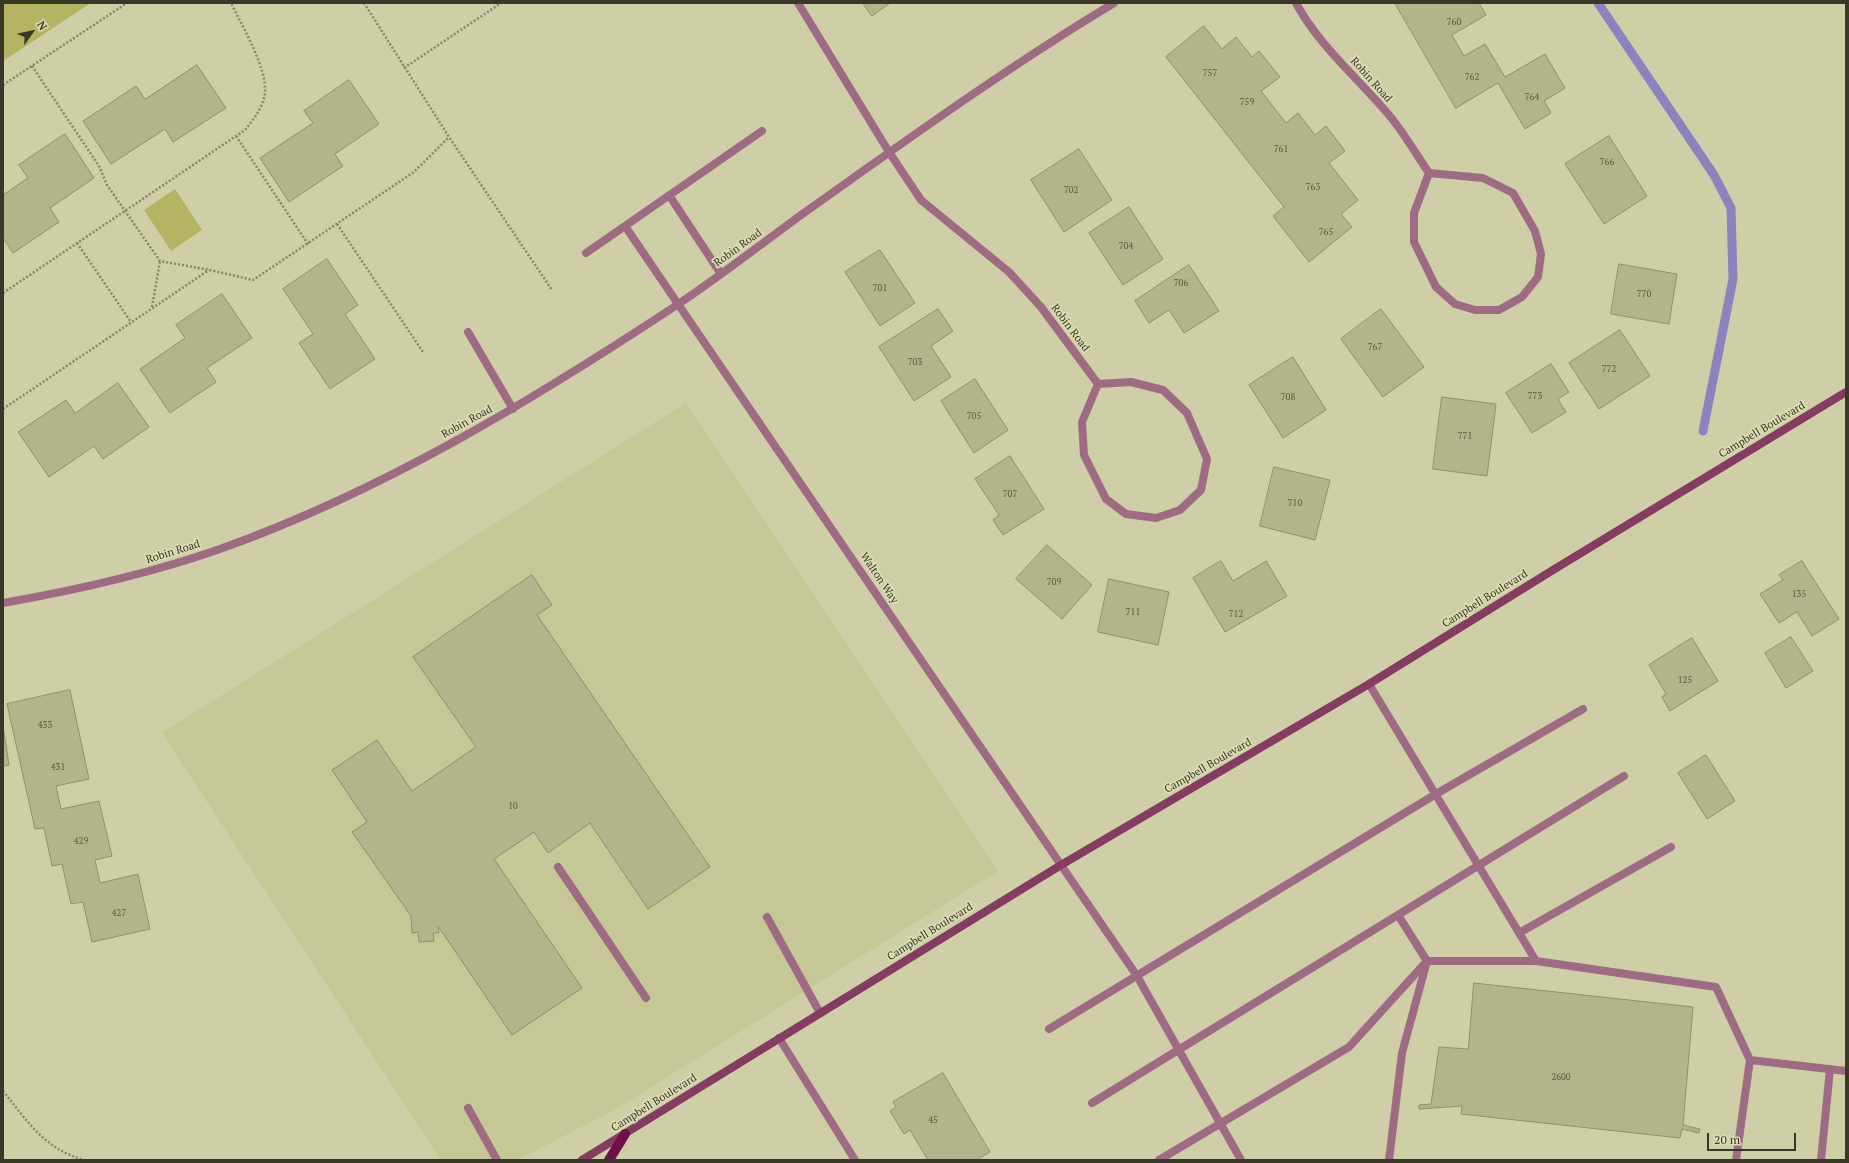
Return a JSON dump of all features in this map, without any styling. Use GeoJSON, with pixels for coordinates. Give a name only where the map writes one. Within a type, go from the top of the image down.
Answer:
{"type":"FeatureCollection","features":[{"type":"Feature","properties":{"kind":"main road","name":"Campbell Boulevard"},"geometry":{"type":"LineString","coordinates":[[582,1160],[1062,865],[1369,684],[1552,570],[1846,392]]}},
{"type":"Feature","properties":{"kind":"main road"},"geometry":{"type":"LineString","coordinates":[[610,1160],[625,1134]]}},
{"type":"Feature","properties":{"kind":"street","name":"Robin Road"},"geometry":{"type":"LineString","coordinates":[[798,3],[889,152],[921,200],[1009,272],[1041,307],[1098,384]]}},
{"type":"Feature","properties":{"kind":"street","name":"Robin Road"},"geometry":{"type":"LineString","coordinates":[[3,603],[68,592],[135,575],[220,549],[316,511],[462,438],[513,409],[678,304],[889,152],[1006,71],[1114,3]]}},
{"type":"Feature","properties":{"kind":"street","name":"Robin Road"},"geometry":{"type":"LineString","coordinates":[[1296,3],[1303,16],[1324,45],[1390,116],[1429,173]]}},
{"type":"Feature","properties":{"kind":"street"},"geometry":{"type":"LineString","coordinates":[[586,253],[762,131]]}},
{"type":"Feature","properties":{"kind":"street"},"geometry":{"type":"LineString","coordinates":[[1429,173],[1483,178],[1513,193],[1535,230],[1542,254],[1538,277],[1522,297],[1499,310],[1475,310],[1455,304],[1436,287],[1414,242],[1414,213],[1429,173]]}},
{"type":"Feature","properties":{"kind":"street"},"geometry":{"type":"LineString","coordinates":[[669,196],[721,274]]}},
{"type":"Feature","properties":{"kind":"street","name":"Walton Way"},"geometry":{"type":"LineString","coordinates":[[625,226],[1137,976],[1241,1160]]}},
{"type":"Feature","properties":{"kind":"street"},"geometry":{"type":"LineString","coordinates":[[468,332],[513,409]]}},
{"type":"Feature","properties":{"kind":"street"},"geometry":{"type":"LineString","coordinates":[[1131,382],[1163,390],[1187,413],[1207,459],[1201,490],[1180,510],[1156,518],[1126,514],[1106,500],[1084,455],[1082,422],[1098,384],[1131,382]]}},
{"type":"Feature","properties":{"kind":"street"},"geometry":{"type":"LineString","coordinates":[[1369,684],[1536,961]]}},
{"type":"Feature","properties":{"kind":"street"},"geometry":{"type":"LineString","coordinates":[[1049,1029],[1436,794],[1583,709]]}},
{"type":"Feature","properties":{"kind":"street"},"geometry":{"type":"LineString","coordinates":[[1092,1103],[1180,1051],[1478,865],[1624,776]]}},
{"type":"Feature","properties":{"kind":"street"},"geometry":{"type":"LineString","coordinates":[[1520,933],[1671,847]]}},
{"type":"Feature","properties":{"kind":"street"},"geometry":{"type":"LineString","coordinates":[[558,867],[646,998]]}},
{"type":"Feature","properties":{"kind":"street"},"geometry":{"type":"LineString","coordinates":[[1388,1160],[1402,1053],[1427,961],[1398,915]]}},
{"type":"Feature","properties":{"kind":"street"},"geometry":{"type":"LineString","coordinates":[[767,917],[820,1013]]}},
{"type":"Feature","properties":{"kind":"street"},"geometry":{"type":"LineString","coordinates":[[1159,1160],[1349,1047],[1427,961],[1536,961],[1716,986],[1750,1060],[1736,1160]]}},
{"type":"Feature","properties":{"kind":"street"},"geometry":{"type":"LineString","coordinates":[[779,1038],[855,1160]]}},
{"type":"Feature","properties":{"kind":"street"},"geometry":{"type":"LineString","coordinates":[[1750,1060],[1846,1071]]}},
{"type":"Feature","properties":{"kind":"street"},"geometry":{"type":"LineString","coordinates":[[1821,1160],[1830,1069]]}},
{"type":"Feature","properties":{"kind":"street"},"geometry":{"type":"LineString","coordinates":[[468,1108],[497,1160]]}},
{"type":"Feature","properties":{"kind":"path"},"geometry":{"type":"LineString","coordinates":[[3,85],[127,3]]}},
{"type":"Feature","properties":{"kind":"path"},"geometry":{"type":"LineString","coordinates":[[3,293],[245,130],[255,117],[265,92],[264,75],[231,3]]}},
{"type":"Feature","properties":{"kind":"path"},"geometry":{"type":"LineString","coordinates":[[364,3],[449,137],[552,290]]}},
{"type":"Feature","properties":{"kind":"path"},"geometry":{"type":"LineString","coordinates":[[404,68],[501,3]]}},
{"type":"Feature","properties":{"kind":"path"},"geometry":{"type":"LineString","coordinates":[[32,66],[99,166],[107,185],[124,211],[160,261],[253,280],[414,172],[449,137]]}},
{"type":"Feature","properties":{"kind":"path"},"geometry":{"type":"LineString","coordinates":[[236,136],[308,244]]}},
{"type":"Feature","properties":{"kind":"path"},"geometry":{"type":"LineString","coordinates":[[337,224],[423,352]]}},
{"type":"Feature","properties":{"kind":"path"},"geometry":{"type":"LineString","coordinates":[[77,243],[131,322]]}},
{"type":"Feature","properties":{"kind":"path"},"geometry":{"type":"LineString","coordinates":[[152,307],[160,261]]}},
{"type":"Feature","properties":{"kind":"path"},"geometry":{"type":"LineString","coordinates":[[3,409],[152,307],[210,270]]}},
{"type":"Feature","properties":{"kind":"path"},"geometry":{"type":"LineString","coordinates":[[3,1091],[35,1130],[46,1140],[60,1150],[83,1160]]}},
{"type":"Feature","properties":{"kind":"shaded area"},"geometry":{"type":"Polygon","coordinates":[[[3,3],[91,3],[3,61],[3,3]]]}},
{"type":"Feature","properties":{"kind":"shaded area"},"geometry":{"type":"Polygon","coordinates":[[[175,189],[202,230],[171,251],[144,210],[175,189]]]}},
{"type":"Feature","properties":{"kind":"shaded area"},"geometry":{"type":"Polygon","coordinates":[[[686,403],[998,871],[611,1112],[517,1160],[441,1160],[162,733],[686,403]]]}},
{"type":"Feature","properties":{"kind":"building"},"geometry":{"type":"Polygon","coordinates":[[[863,3],[890,3],[872,16],[863,3]]]}},
{"type":"Feature","properties":{"kind":"building"},"geometry":{"type":"Polygon","coordinates":[[[1395,3],[1479,3],[1486,15],[1452,35],[1464,56],[1485,44],[1505,77],[1545,54],[1565,88],[1544,101],[1551,113],[1525,129],[1498,83],[1456,108],[1395,3]]]}},
{"type":"Feature","properties":{"kind":"building"},"geometry":{"type":"Polygon","coordinates":[[[1204,26],[1222,49],[1236,37],[1252,57],[1259,51],[1280,77],[1261,91],[1286,123],[1298,113],[1315,135],[1326,126],[1345,151],[1329,163],[1358,200],[1341,214],[1352,227],[1309,262],[1273,216],[1284,207],[1166,57],[1204,26]]]}},
{"type":"Feature","properties":{"kind":"building"},"geometry":{"type":"Polygon","coordinates":[[[197,65],[226,108],[173,142],[165,129],[111,164],[83,121],[136,86],[145,99],[197,65]]]}},
{"type":"Feature","properties":{"kind":"building"},"geometry":{"type":"Polygon","coordinates":[[[349,80],[379,124],[335,154],[343,166],[289,202],[260,158],[313,123],[304,111],[349,80]]]}},
{"type":"Feature","properties":{"kind":"building"},"geometry":{"type":"Polygon","coordinates":[[[65,134],[94,178],[50,208],[59,222],[13,253],[3,238],[3,195],[28,178],[19,165],[65,134]]]}},
{"type":"Feature","properties":{"kind":"building"},"geometry":{"type":"Polygon","coordinates":[[[1609,136],[1647,196],[1604,224],[1565,164],[1609,136]]]}},
{"type":"Feature","properties":{"kind":"building"},"geometry":{"type":"Polygon","coordinates":[[[1079,149],[1112,200],[1064,232],[1031,180],[1079,149]]]}},
{"type":"Feature","properties":{"kind":"building"},"geometry":{"type":"Polygon","coordinates":[[[1129,207],[1163,259],[1123,285],[1089,233],[1129,207]]]}},
{"type":"Feature","properties":{"kind":"building"},"geometry":{"type":"Polygon","coordinates":[[[880,250],[915,303],[880,326],[845,272],[880,250]]]}},
{"type":"Feature","properties":{"kind":"building"},"geometry":{"type":"Polygon","coordinates":[[[327,259],[358,305],[345,314],[375,359],[330,389],[299,343],[313,334],[283,289],[327,259]]]}},
{"type":"Feature","properties":{"kind":"building"},"geometry":{"type":"Polygon","coordinates":[[[1619,264],[1677,274],[1669,324],[1611,314],[1619,264]]]}},
{"type":"Feature","properties":{"kind":"building"},"geometry":{"type":"Polygon","coordinates":[[[1189,265],[1219,311],[1184,333],[1169,310],[1149,323],[1135,301],[1189,265]]]}},
{"type":"Feature","properties":{"kind":"building"},"geometry":{"type":"Polygon","coordinates":[[[222,294],[252,338],[207,368],[216,382],[170,413],[140,369],[185,338],[176,325],[222,294]]]}},
{"type":"Feature","properties":{"kind":"building"},"geometry":{"type":"Polygon","coordinates":[[[938,309],[953,331],[931,346],[951,377],[914,401],[879,347],[938,309]]]}},
{"type":"Feature","properties":{"kind":"building"},"geometry":{"type":"Polygon","coordinates":[[[1381,309],[1424,367],[1383,397],[1341,339],[1381,309]]]}},
{"type":"Feature","properties":{"kind":"building"},"geometry":{"type":"Polygon","coordinates":[[[1620,330],[1650,376],[1599,409],[1569,363],[1620,330]]]}},
{"type":"Feature","properties":{"kind":"building"},"geometry":{"type":"Polygon","coordinates":[[[1293,357],[1326,410],[1283,438],[1249,385],[1293,357]]]}},
{"type":"Feature","properties":{"kind":"building"},"geometry":{"type":"Polygon","coordinates":[[[1551,364],[1569,392],[1558,399],[1566,412],[1532,433],[1506,393],[1551,364]]]}},
{"type":"Feature","properties":{"kind":"building"},"geometry":{"type":"Polygon","coordinates":[[[975,379],[1008,430],[974,453],[941,401],[975,379]]]}},
{"type":"Feature","properties":{"kind":"building"},"geometry":{"type":"Polygon","coordinates":[[[118,383],[149,427],[103,459],[94,446],[49,477],[18,432],[66,400],[75,413],[118,383]]]}},
{"type":"Feature","properties":{"kind":"building"},"geometry":{"type":"Polygon","coordinates":[[[1442,397],[1496,404],[1487,476],[1433,469],[1442,397]]]}},
{"type":"Feature","properties":{"kind":"building"},"geometry":{"type":"Polygon","coordinates":[[[1010,456],[1044,509],[1003,535],[993,520],[999,515],[975,479],[1010,456]]]}},
{"type":"Feature","properties":{"kind":"building"},"geometry":{"type":"Polygon","coordinates":[[[1274,467],[1330,480],[1315,540],[1260,526],[1274,467]]]}},
{"type":"Feature","properties":{"kind":"building"},"geometry":{"type":"Polygon","coordinates":[[[1047,545],[1092,585],[1062,619],[1016,579],[1047,545]]]}},
{"type":"Feature","properties":{"kind":"building"},"geometry":{"type":"Polygon","coordinates":[[[1221,561],[1233,581],[1266,561],[1287,596],[1225,632],[1193,578],[1221,561]]]}},
{"type":"Feature","properties":{"kind":"building"},"geometry":{"type":"Polygon","coordinates":[[[1802,561],[1839,619],[1812,636],[1797,612],[1779,623],[1760,594],[1783,580],[1779,575],[1802,561]]]}},
{"type":"Feature","properties":{"kind":"building"},"geometry":{"type":"Polygon","coordinates":[[[532,575],[552,605],[537,615],[710,867],[648,909],[590,823],[548,853],[534,832],[494,859],[582,988],[512,1035],[438,926],[439,933],[433,933],[434,941],[419,942],[418,932],[412,933],[411,916],[352,832],[367,822],[332,770],[377,740],[412,791],[476,747],[413,657],[532,575]]]}},
{"type":"Feature","properties":{"kind":"building"},"geometry":{"type":"Polygon","coordinates":[[[1109,579],[1169,592],[1158,645],[1098,632],[1109,579]]]}},
{"type":"Feature","properties":{"kind":"building"},"geometry":{"type":"Polygon","coordinates":[[[1791,637],[1813,671],[1786,688],[1765,653],[1791,637]]]}},
{"type":"Feature","properties":{"kind":"building"},"geometry":{"type":"Polygon","coordinates":[[[1692,638],[1718,681],[1670,711],[1662,697],[1666,694],[1649,665],[1692,638]]]}},
{"type":"Feature","properties":{"kind":"building"},"geometry":{"type":"Polygon","coordinates":[[[70,690],[89,779],[56,786],[61,809],[99,801],[112,856],[95,860],[100,883],[138,874],[150,929],[92,942],[83,902],[71,904],[62,864],[52,866],[44,828],[35,829],[7,704],[70,690]]]}},
{"type":"Feature","properties":{"kind":"building"},"geometry":{"type":"Polygon","coordinates":[[[3,726],[9,765],[3,766],[3,726]]]}},
{"type":"Feature","properties":{"kind":"building"},"geometry":{"type":"Polygon","coordinates":[[[1706,755],[1735,801],[1707,819],[1678,773],[1706,755]]]}},
{"type":"Feature","properties":{"kind":"building"},"geometry":{"type":"Polygon","coordinates":[[[1474,983],[1693,1007],[1683,1125],[1700,1129],[1699,1133],[1682,1129],[1680,1138],[1461,1114],[1462,1106],[1419,1109],[1419,1105],[1431,1104],[1439,1047],[1468,1049],[1474,983]]]}},
{"type":"Feature","properties":{"kind":"building"},"geometry":{"type":"Polygon","coordinates":[[[943,1073],[990,1152],[976,1160],[928,1160],[910,1130],[904,1134],[890,1111],[896,1107],[893,1102],[943,1073]]]}},
{"type":"Feature","properties":{"kind":"waterway"},"geometry":{"type":"LineString","coordinates":[[1598,3],[1714,175],[1731,208],[1733,279],[1703,431]]}}]}
